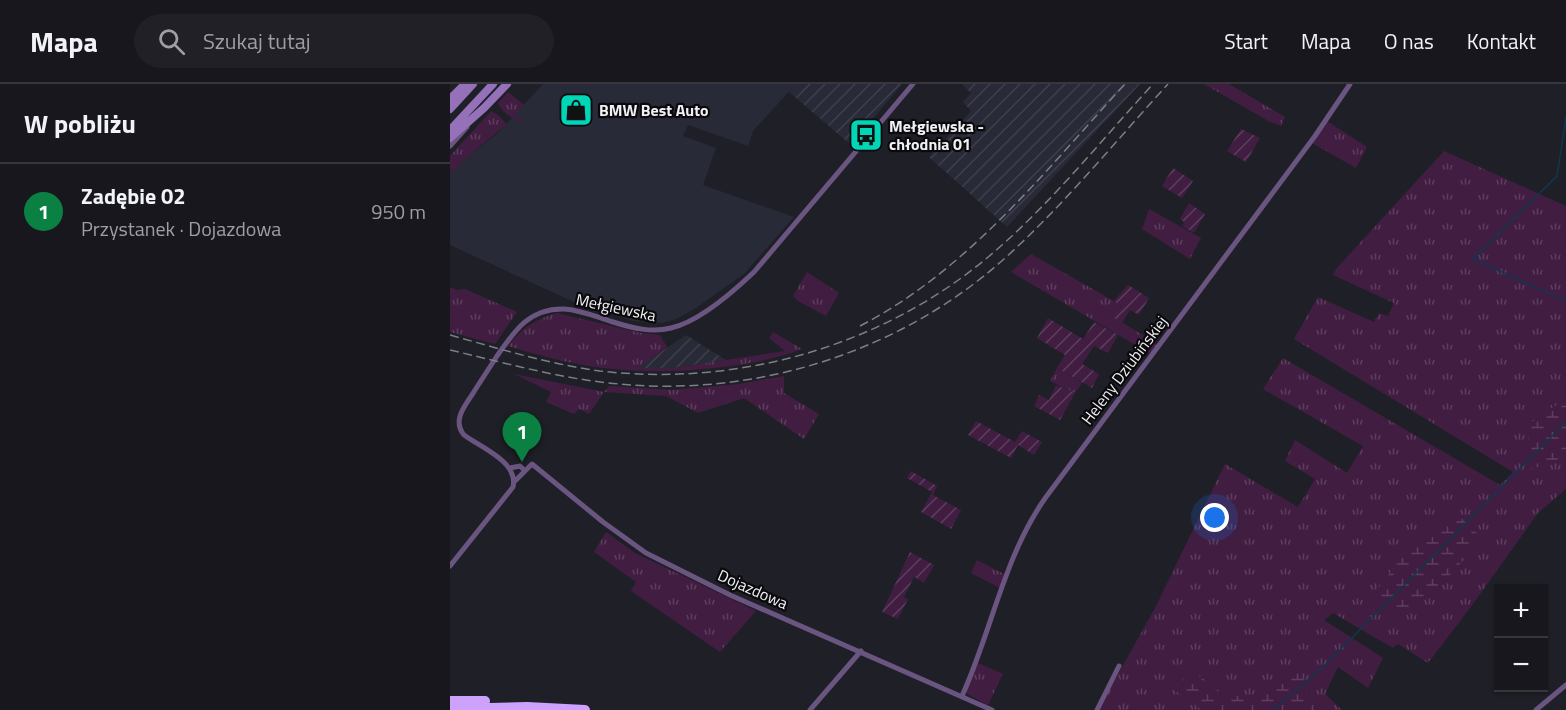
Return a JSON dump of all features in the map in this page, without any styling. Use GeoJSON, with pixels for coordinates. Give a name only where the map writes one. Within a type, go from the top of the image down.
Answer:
{"type":"FeatureCollection","features":[{"type":"Feature","properties":{"kind":"highway"},"geometry":{"type":"LineString","coordinates":[[450,701],[530,704],[563,709]]}},
{"type":"Feature","properties":{"kind":"highway"},"geometry":{"type":"LineString","coordinates":[[450,709],[585,710]]}},
{"type":"Feature","properties":{"kind":"main road"},"geometry":{"type":"LineString","coordinates":[[450,99],[465,84]]}},
{"type":"Feature","properties":{"kind":"main road"},"geometry":{"type":"LineString","coordinates":[[450,109],[473,84]]}},
{"type":"Feature","properties":{"kind":"main road"},"geometry":{"type":"LineString","coordinates":[[450,130],[493,84]]}},
{"type":"Feature","properties":{"kind":"main road"},"geometry":{"type":"LineString","coordinates":[[450,138],[507,84]]}},
{"type":"Feature","properties":{"kind":"street","name":"Mełgiewska"},"geometry":{"type":"LineString","coordinates":[[510,468],[464,435],[459,421],[461,413],[478,386],[512,334],[522,323],[536,314],[560,309],[646,330],[670,329],[692,319],[754,272],[912,84]]}},
{"type":"Feature","properties":{"kind":"street","name":"Heleny Dziubińskiej"},"geometry":{"type":"LineString","coordinates":[[962,696],[1020,542],[1031,520],[1315,136],[1350,84]]}},
{"type":"Feature","properties":{"kind":"street"},"geometry":{"type":"LineString","coordinates":[[450,146],[484,108]]}},
{"type":"Feature","properties":{"kind":"street","name":"Dojazdowa"},"geometry":{"type":"LineString","coordinates":[[525,471],[532,464],[603,522],[646,553],[730,595],[992,710]]}},
{"type":"Feature","properties":{"kind":"street"},"geometry":{"type":"LineString","coordinates":[[450,566],[510,492],[514,482],[525,471],[520,466],[510,468],[514,482]]}},
{"type":"Feature","properties":{"kind":"street"},"geometry":{"type":"LineString","coordinates":[[810,710],[861,651]]}},
{"type":"Feature","properties":{"kind":"street"},"geometry":{"type":"LineString","coordinates":[[1097,710],[1119,666]]}},
{"type":"Feature","properties":{"kind":"street"},"geometry":{"type":"LineString","coordinates":[[1536,710],[1566,685]]}},
{"type":"Feature","properties":{"kind":"shaded area"},"geometry":{"type":"Polygon","coordinates":[[[543,84],[796,84],[753,131],[748,146],[688,125],[683,136],[716,148],[703,185],[794,217],[744,274],[696,308],[663,323],[634,321],[576,303],[450,245],[450,174],[499,132],[543,84]]]}},
{"type":"Feature","properties":{"kind":"shaded area"},"geometry":{"type":"Polygon","coordinates":[[[796,84],[902,84],[851,145],[789,92],[796,84]]]}},
{"type":"Feature","properties":{"kind":"shaded area"},"geometry":{"type":"Polygon","coordinates":[[[962,84],[1140,84],[1007,227],[929,157],[971,111],[963,102],[971,93],[962,84]]]}},
{"type":"Feature","properties":{"kind":"shaded area"},"geometry":{"type":"Polygon","coordinates":[[[686,335],[726,360],[673,368],[637,368],[686,335]]]}},
{"type":"Feature","properties":{"kind":"green space"},"geometry":{"type":"Polygon","coordinates":[[[1204,84],[1229,84],[1285,117],[1281,126],[1270,122],[1204,84]]]}},
{"type":"Feature","properties":{"kind":"green space"},"geometry":{"type":"Polygon","coordinates":[[[508,92],[524,105],[514,116],[522,120],[521,122],[504,112],[498,103],[508,92]]]}},
{"type":"Feature","properties":{"kind":"green space"},"geometry":{"type":"Polygon","coordinates":[[[491,111],[507,124],[450,174],[450,156],[491,111]]]}},
{"type":"Feature","properties":{"kind":"green space"},"geometry":{"type":"Polygon","coordinates":[[[1327,121],[1367,147],[1356,168],[1312,143],[1327,121]]]}},
{"type":"Feature","properties":{"kind":"green space"},"geometry":{"type":"Polygon","coordinates":[[[1241,129],[1260,138],[1246,162],[1227,151],[1241,129]]]}},
{"type":"Feature","properties":{"kind":"green space"},"geometry":{"type":"Polygon","coordinates":[[[1444,151],[1566,206],[1566,489],[1538,513],[1428,663],[1398,644],[1393,648],[1333,613],[1324,620],[1383,658],[1368,688],[1338,667],[1325,694],[1342,710],[1098,710],[1155,608],[1225,464],[1298,507],[1315,479],[1285,461],[1295,440],[1347,473],[1363,446],[1263,389],[1283,358],[1500,485],[1513,472],[1294,339],[1318,297],[1374,322],[1379,313],[1388,316],[1394,303],[1333,275],[1444,151]]]}},
{"type":"Feature","properties":{"kind":"green space"},"geometry":{"type":"Polygon","coordinates":[[[1173,168],[1193,181],[1182,198],[1162,186],[1173,168]]]}},
{"type":"Feature","properties":{"kind":"green space"},"geometry":{"type":"Polygon","coordinates":[[[1189,203],[1205,214],[1194,233],[1182,226],[1184,222],[1180,219],[1189,203]]]}},
{"type":"Feature","properties":{"kind":"green space"},"geometry":{"type":"Polygon","coordinates":[[[1149,209],[1201,238],[1190,259],[1142,229],[1149,209]]]}},
{"type":"Feature","properties":{"kind":"green space"},"geometry":{"type":"Polygon","coordinates":[[[1031,254],[1121,305],[1115,318],[1157,344],[1151,354],[1011,272],[1031,254]]]}},
{"type":"Feature","properties":{"kind":"green space"},"geometry":{"type":"Polygon","coordinates":[[[807,272],[839,293],[826,316],[793,296],[807,272]]]}},
{"type":"Feature","properties":{"kind":"green space"},"geometry":{"type":"Polygon","coordinates":[[[1128,285],[1149,298],[1139,315],[1130,310],[1122,323],[1114,318],[1121,306],[1114,301],[1128,285]]]}},
{"type":"Feature","properties":{"kind":"green space"},"geometry":{"type":"Polygon","coordinates":[[[450,287],[457,290],[465,289],[517,312],[495,344],[450,332],[450,287]]]}},
{"type":"Feature","properties":{"kind":"green space"},"geometry":{"type":"Polygon","coordinates":[[[557,313],[641,333],[660,335],[667,347],[638,368],[673,368],[785,351],[769,338],[773,332],[802,349],[769,359],[713,368],[634,371],[585,365],[508,346],[529,325],[557,313]]]}},
{"type":"Feature","properties":{"kind":"green space"},"geometry":{"type":"Polygon","coordinates":[[[1048,318],[1083,339],[1094,322],[1118,335],[1108,353],[1094,346],[1082,364],[1099,374],[1092,388],[1057,368],[1065,355],[1037,338],[1048,318]]]}},
{"type":"Feature","properties":{"kind":"green space"},"geometry":{"type":"Polygon","coordinates":[[[1057,368],[1082,383],[1075,393],[1050,381],[1057,368]]]}},
{"type":"Feature","properties":{"kind":"green space"},"geometry":{"type":"Polygon","coordinates":[[[514,374],[604,392],[589,414],[579,409],[574,414],[546,402],[551,392],[514,374]]]}},
{"type":"Feature","properties":{"kind":"green space"},"geometry":{"type":"Polygon","coordinates":[[[784,376],[784,393],[819,414],[804,439],[744,398],[698,413],[666,396],[604,392],[609,386],[672,390],[739,384],[784,376]]]}},
{"type":"Feature","properties":{"kind":"green space"},"geometry":{"type":"Polygon","coordinates":[[[1056,385],[1075,393],[1060,420],[1034,406],[1039,395],[1049,400],[1056,385]]]}},
{"type":"Feature","properties":{"kind":"green space"},"geometry":{"type":"Polygon","coordinates":[[[1566,398],[1566,456],[1530,470],[1528,434],[1533,421],[1566,398]]]}},
{"type":"Feature","properties":{"kind":"green space"},"geometry":{"type":"Polygon","coordinates":[[[976,421],[1015,442],[1022,431],[1042,442],[1034,455],[1018,445],[1011,458],[968,435],[976,421]]]}},
{"type":"Feature","properties":{"kind":"green space"},"geometry":{"type":"Polygon","coordinates":[[[911,471],[937,486],[933,495],[961,510],[951,529],[921,512],[932,492],[907,478],[911,471]]]}},
{"type":"Feature","properties":{"kind":"green space"},"geometry":{"type":"Polygon","coordinates":[[[1455,512],[1483,539],[1448,577],[1400,615],[1375,592],[1411,546],[1455,512]]]}},
{"type":"Feature","properties":{"kind":"green space"},"geometry":{"type":"Polygon","coordinates":[[[606,532],[635,553],[756,611],[720,652],[631,591],[636,582],[594,552],[606,532]]]}},
{"type":"Feature","properties":{"kind":"green space"},"geometry":{"type":"Polygon","coordinates":[[[910,552],[934,565],[924,583],[914,577],[904,597],[908,599],[898,619],[882,612],[910,552]]]}},
{"type":"Feature","properties":{"kind":"green space"},"geometry":{"type":"Polygon","coordinates":[[[977,560],[1004,574],[1000,588],[971,573],[977,560]]]}},
{"type":"Feature","properties":{"kind":"green space"},"geometry":{"type":"Polygon","coordinates":[[[978,663],[1003,674],[988,705],[967,694],[978,663]]]}},
{"type":"Feature","properties":{"kind":"green space"},"geometry":{"type":"Polygon","coordinates":[[[1194,671],[1221,694],[1260,698],[1300,672],[1310,698],[1319,710],[1202,710],[1172,688],[1194,671]]]}},
{"type":"Feature","properties":{"kind":"waterway"},"geometry":{"type":"LineString","coordinates":[[1566,117],[1557,176],[1473,259],[1566,301]]}},
{"type":"Feature","properties":{"kind":"waterway"},"geometry":{"type":"LineString","coordinates":[[1273,710],[1322,668],[1566,422]]}},
{"type":"Feature","properties":{"kind":"railway"},"geometry":{"type":"LineString","coordinates":[[860,326],[899,303],[936,277],[970,248],[1003,217],[1125,84]]}},
{"type":"Feature","properties":{"kind":"railway"},"geometry":{"type":"LineString","coordinates":[[450,335],[562,364],[600,371],[652,374],[703,373],[754,366],[805,354],[854,337],[901,315],[945,289],[987,258],[1031,218],[1073,174],[1153,84]]}},
{"type":"Feature","properties":{"kind":"railway"},"geometry":{"type":"LineString","coordinates":[[450,350],[576,378],[619,384],[671,386],[723,383],[774,375],[824,361],[873,343],[919,320],[963,292],[1004,259],[1068,196],[1168,84]]}},
{"type":"Feature","properties":{"kind":"place","name":"BMW Best Auto"},"geometry":{"type":"Point","coordinates":[576,110]}},
{"type":"Feature","properties":{"kind":"place","name":"Mełgiewska - chłodnia 01"},"geometry":{"type":"Point","coordinates":[866,135]}},
{"type":"Feature","properties":{"kind":"place","name":"Zadębie 02"},"geometry":{"type":"Point","coordinates":[522,462]}}]}
